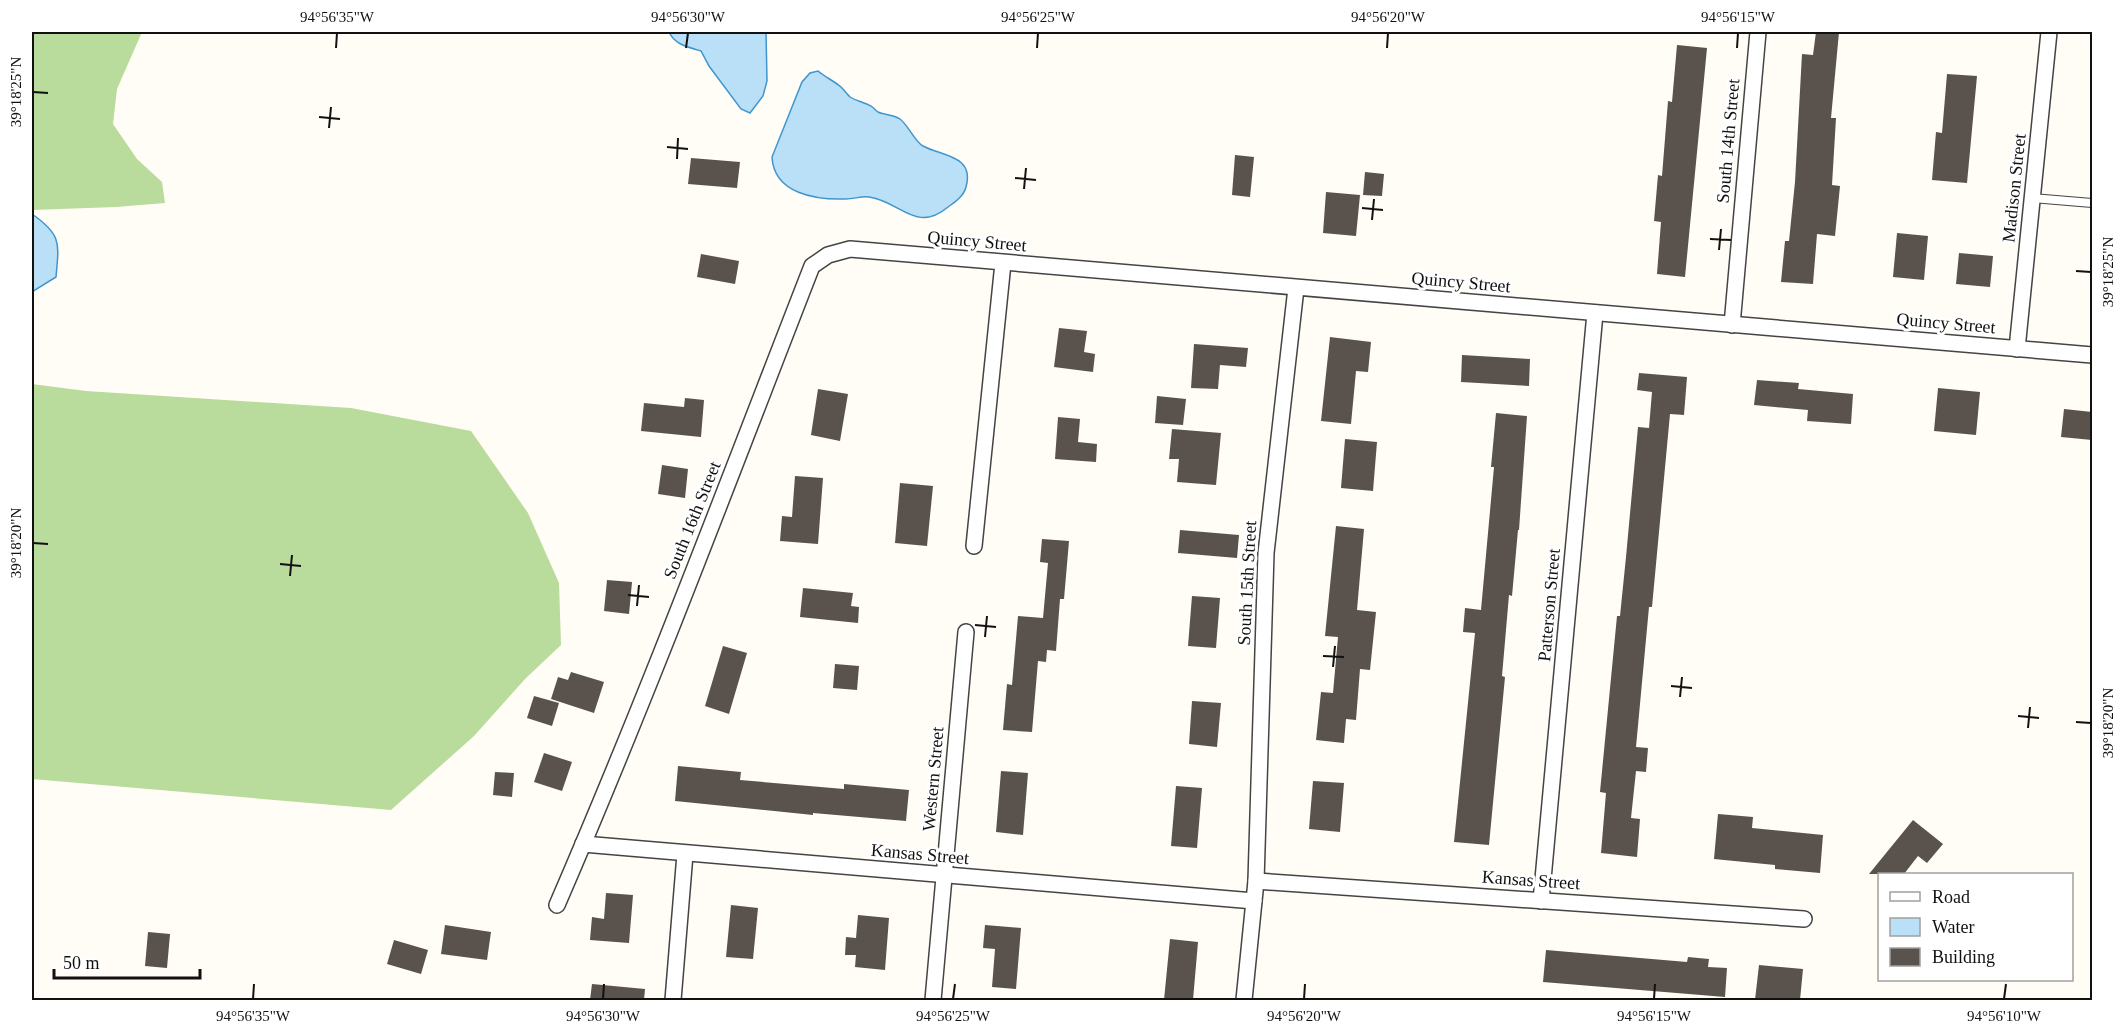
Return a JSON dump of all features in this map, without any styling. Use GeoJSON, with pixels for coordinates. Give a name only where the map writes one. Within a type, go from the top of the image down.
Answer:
{"type":"FeatureCollection","features":[{"type":"Feature","properties":{"kind":"street","name":"South 14th Street"},"geometry":{"type":"LineString","coordinates":[[1732,325],[1758,32]]}},
{"type":"Feature","properties":{"kind":"street","name":"Madison Street"},"geometry":{"type":"LineString","coordinates":[[2017,349],[2049,32]]}},
{"type":"Feature","properties":{"kind":"street","name":"Quincy Street"},"geometry":{"type":"LineString","coordinates":[[828,255],[850,249],[2092,355]]}},
{"type":"Feature","properties":{"kind":"street","name":"South 16th Street"},"geometry":{"type":"LineString","coordinates":[[557,905],[812,266],[828,255]]}},
{"type":"Feature","properties":{"kind":"street"},"geometry":{"type":"LineString","coordinates":[[975,546],[1003,263]]}},
{"type":"Feature","properties":{"kind":"street","name":"South 15th Street"},"geometry":{"type":"LineString","coordinates":[[1254,901],[1266,553],[1296,288]]}},
{"type":"Feature","properties":{"kind":"street","name":"Patterson Street"},"geometry":{"type":"LineString","coordinates":[[1542,901],[1595,313]]}},
{"type":"Feature","properties":{"kind":"street","name":"Western Street"},"geometry":{"type":"LineString","coordinates":[[933,1000],[966,632]]}},
{"type":"Feature","properties":{"kind":"street","name":"Kansas Street"},"geometry":{"type":"LineString","coordinates":[[583,844],[1254,901]]}},
{"type":"Feature","properties":{"kind":"street"},"geometry":{"type":"LineString","coordinates":[[674,1000],[685,854]]}},
{"type":"Feature","properties":{"kind":"street","name":"Kansas Street"},"geometry":{"type":"LineString","coordinates":[[1256,881],[1804,919]]}},
{"type":"Feature","properties":{"kind":"street"},"geometry":{"type":"LineString","coordinates":[[1244,1000],[1254,901]]}},
{"type":"Feature","properties":{"kind":"lane"},"geometry":{"type":"LineString","coordinates":[[2032,198],[2092,203]]}},
{"type":"Feature","properties":{"kind":"green space"},"geometry":{"type":"Polygon","coordinates":[[[32,32],[142,32],[117,89],[113,124],[137,159],[162,182],[165,203],[32,210],[32,32]]]}},
{"type":"Feature","properties":{"kind":"green space"},"geometry":{"type":"Polygon","coordinates":[[[32,384],[86,391],[351,408],[471,431],[528,513],[559,583],[561,645],[525,679],[474,736],[391,810],[32,779],[32,384]]]}},
{"type":"Feature","properties":{"kind":"water"},"geometry":{"type":"Polygon","coordinates":[[[669,32],[766,32],[767,81],[763,96],[750,113],[741,109],[709,66],[701,51],[678,43],[669,32]]]}},
{"type":"Feature","properties":{"kind":"water"},"geometry":{"type":"Polygon","coordinates":[[[818,71],[842,88],[850,97],[871,106],[878,112],[900,119],[923,146],[955,158],[961,163],[966,168],[967,176],[966,187],[961,196],[937,214],[917,217],[869,197],[822,198],[788,187],[780,179],[772,157],[802,82],[810,73],[818,71]]]}},
{"type":"Feature","properties":{"kind":"water"},"geometry":{"type":"Polygon","coordinates":[[[32,214],[54,234],[58,256],[56,277],[32,292],[32,214]]]}},
{"type":"Feature","properties":{"kind":"building"},"geometry":{"type":"Polygon","coordinates":[[[1816,32],[1839,32],[1831,118],[1836,118],[1832,185],[1840,186],[1835,236],[1817,234],[1813,284],[1781,282],[1785,241],[1789,241],[1795,182],[1802,54],[1813,55],[1816,32]]]}},
{"type":"Feature","properties":{"kind":"building"},"geometry":{"type":"Polygon","coordinates":[[[1677,45],[1707,48],[1685,277],[1657,274],[1661,222],[1654,221],[1658,175],[1662,176],[1668,101],[1672,102],[1677,45]]]}},
{"type":"Feature","properties":{"kind":"building"},"geometry":{"type":"Polygon","coordinates":[[[1947,74],[1977,76],[1967,183],[1932,180],[1936,132],[1942,133],[1947,74]]]}},
{"type":"Feature","properties":{"kind":"building"},"geometry":{"type":"Polygon","coordinates":[[[1235,155],[1254,157],[1250,197],[1232,195],[1235,155]]]}},
{"type":"Feature","properties":{"kind":"building"},"geometry":{"type":"Polygon","coordinates":[[[691,158],[740,162],[737,188],[688,184],[691,158]]]}},
{"type":"Feature","properties":{"kind":"building"},"geometry":{"type":"Polygon","coordinates":[[[1365,172],[1384,174],[1382,196],[1363,195],[1365,172]]]}},
{"type":"Feature","properties":{"kind":"building"},"geometry":{"type":"Polygon","coordinates":[[[1326,192],[1360,195],[1356,236],[1323,233],[1326,192]]]}},
{"type":"Feature","properties":{"kind":"building"},"geometry":{"type":"Polygon","coordinates":[[[1897,233],[1928,236],[1924,280],[1893,277],[1897,233]]]}},
{"type":"Feature","properties":{"kind":"building"},"geometry":{"type":"Polygon","coordinates":[[[1959,253],[1993,256],[1990,287],[1956,284],[1959,253]]]}},
{"type":"Feature","properties":{"kind":"building"},"geometry":{"type":"Polygon","coordinates":[[[701,254],[739,261],[735,284],[697,277],[701,254]]]}},
{"type":"Feature","properties":{"kind":"building"},"geometry":{"type":"Polygon","coordinates":[[[1059,328],[1087,331],[1084,352],[1095,354],[1093,372],[1054,367],[1059,328]]]}},
{"type":"Feature","properties":{"kind":"building"},"geometry":{"type":"Polygon","coordinates":[[[1330,337],[1371,342],[1368,372],[1356,371],[1351,424],[1321,421],[1330,337]]]}},
{"type":"Feature","properties":{"kind":"building"},"geometry":{"type":"Polygon","coordinates":[[[1194,344],[1248,348],[1246,367],[1220,365],[1218,389],[1191,388],[1194,344]]]}},
{"type":"Feature","properties":{"kind":"building"},"geometry":{"type":"Polygon","coordinates":[[[1462,355],[1530,359],[1529,386],[1461,382],[1462,355]]]}},
{"type":"Feature","properties":{"kind":"building"},"geometry":{"type":"Polygon","coordinates":[[[1639,373],[1687,377],[1684,415],[1670,414],[1652,607],[1649,607],[1636,747],[1648,748],[1646,772],[1636,771],[1631,818],[1640,819],[1637,857],[1601,853],[1606,793],[1600,792],[1638,427],[1649,428],[1652,392],[1637,390],[1639,373]]]}},
{"type":"Feature","properties":{"kind":"building"},"geometry":{"type":"Polygon","coordinates":[[[1757,380],[1799,383],[1798,389],[1853,394],[1851,424],[1807,421],[1808,410],[1754,405],[1757,380]]]}},
{"type":"Feature","properties":{"kind":"building"},"geometry":{"type":"Polygon","coordinates":[[[1938,388],[1980,392],[1976,435],[1934,431],[1938,388]]]}},
{"type":"Feature","properties":{"kind":"building"},"geometry":{"type":"Polygon","coordinates":[[[818,389],[848,394],[840,441],[811,435],[818,389]]]}},
{"type":"Feature","properties":{"kind":"building"},"geometry":{"type":"Polygon","coordinates":[[[1157,396],[1186,399],[1183,425],[1155,423],[1157,396]]]}},
{"type":"Feature","properties":{"kind":"building"},"geometry":{"type":"Polygon","coordinates":[[[685,398],[704,400],[701,437],[641,431],[644,403],[684,407],[685,398]]]}},
{"type":"Feature","properties":{"kind":"building"},"geometry":{"type":"Polygon","coordinates":[[[2064,409],[2092,412],[2092,440],[2061,437],[2064,409]]]}},
{"type":"Feature","properties":{"kind":"building"},"geometry":{"type":"Polygon","coordinates":[[[1496,413],[1527,416],[1519,530],[1512,596],[1509,595],[1502,676],[1505,677],[1489,845],[1454,842],[1475,633],[1463,632],[1465,608],[1481,610],[1494,467],[1491,467],[1496,413]]]}},
{"type":"Feature","properties":{"kind":"building"},"geometry":{"type":"Polygon","coordinates":[[[1058,417],[1080,419],[1078,442],[1097,444],[1096,462],[1055,459],[1058,417]]]}},
{"type":"Feature","properties":{"kind":"building"},"geometry":{"type":"Polygon","coordinates":[[[1172,429],[1221,433],[1216,485],[1177,482],[1179,459],[1169,459],[1172,429]]]}},
{"type":"Feature","properties":{"kind":"building"},"geometry":{"type":"Polygon","coordinates":[[[1345,439],[1377,442],[1373,491],[1341,488],[1345,439]]]}},
{"type":"Feature","properties":{"kind":"building"},"geometry":{"type":"Polygon","coordinates":[[[662,465],[688,469],[685,498],[658,494],[662,465]]]}},
{"type":"Feature","properties":{"kind":"building"},"geometry":{"type":"Polygon","coordinates":[[[795,476],[823,478],[818,544],[780,541],[782,516],[792,517],[795,476]]]}},
{"type":"Feature","properties":{"kind":"building"},"geometry":{"type":"Polygon","coordinates":[[[900,483],[933,486],[927,546],[895,543],[900,483]]]}},
{"type":"Feature","properties":{"kind":"building"},"geometry":{"type":"Polygon","coordinates":[[[1336,526],[1364,529],[1357,610],[1376,612],[1370,670],[1360,669],[1356,720],[1346,719],[1344,743],[1316,740],[1321,692],[1333,693],[1338,637],[1325,636],[1336,526]]]}},
{"type":"Feature","properties":{"kind":"building"},"geometry":{"type":"Polygon","coordinates":[[[1180,530],[1239,535],[1237,558],[1178,553],[1180,530]]]}},
{"type":"Feature","properties":{"kind":"building"},"geometry":{"type":"Polygon","coordinates":[[[1042,539],[1069,541],[1064,599],[1060,599],[1056,651],[1047,650],[1046,662],[1038,661],[1032,732],[1003,730],[1007,684],[1012,685],[1018,616],[1043,618],[1048,563],[1040,562],[1042,539]]]}},
{"type":"Feature","properties":{"kind":"building"},"geometry":{"type":"Polygon","coordinates":[[[607,580],[632,582],[629,614],[604,611],[607,580]]]}},
{"type":"Feature","properties":{"kind":"building"},"geometry":{"type":"Polygon","coordinates":[[[803,588],[853,593],[851,606],[859,607],[858,623],[800,617],[803,588]]]}},
{"type":"Feature","properties":{"kind":"building"},"geometry":{"type":"Polygon","coordinates":[[[1192,596],[1220,598],[1216,648],[1188,646],[1192,596]]]}},
{"type":"Feature","properties":{"kind":"building"},"geometry":{"type":"Polygon","coordinates":[[[723,646],[747,653],[729,714],[705,706],[723,646]]]}},
{"type":"Feature","properties":{"kind":"building"},"geometry":{"type":"Polygon","coordinates":[[[835,664],[859,666],[857,690],[833,688],[835,664]]]}},
{"type":"Feature","properties":{"kind":"building"},"geometry":{"type":"Polygon","coordinates":[[[571,672],[604,682],[594,713],[551,699],[558,677],[568,680],[571,672]]]}},
{"type":"Feature","properties":{"kind":"building"},"geometry":{"type":"Polygon","coordinates":[[[534,696],[559,703],[552,726],[527,718],[534,696]]]}},
{"type":"Feature","properties":{"kind":"building"},"geometry":{"type":"Polygon","coordinates":[[[1192,701],[1221,703],[1217,747],[1189,744],[1192,701]]]}},
{"type":"Feature","properties":{"kind":"building"},"geometry":{"type":"Polygon","coordinates":[[[544,753],[572,762],[562,791],[534,782],[544,753]]]}},
{"type":"Feature","properties":{"kind":"building"},"geometry":{"type":"Polygon","coordinates":[[[678,766],[741,772],[740,780],[844,789],[844,784],[909,790],[906,821],[813,813],[813,815],[675,801],[678,766]]]}},
{"type":"Feature","properties":{"kind":"building"},"geometry":{"type":"Polygon","coordinates":[[[1001,771],[1028,773],[1023,835],[996,832],[1001,771]]]}},
{"type":"Feature","properties":{"kind":"building"},"geometry":{"type":"Polygon","coordinates":[[[495,772],[514,773],[512,797],[493,795],[495,772]]]}},
{"type":"Feature","properties":{"kind":"building"},"geometry":{"type":"Polygon","coordinates":[[[1313,781],[1344,783],[1340,832],[1309,829],[1313,781]]]}},
{"type":"Feature","properties":{"kind":"building"},"geometry":{"type":"Polygon","coordinates":[[[1176,786],[1202,788],[1197,848],[1171,846],[1176,786]]]}},
{"type":"Feature","properties":{"kind":"building"},"geometry":{"type":"Polygon","coordinates":[[[1718,814],[1753,817],[1752,828],[1823,835],[1820,873],[1775,869],[1775,865],[1714,859],[1718,814]]]}},
{"type":"Feature","properties":{"kind":"building"},"geometry":{"type":"Polygon","coordinates":[[[1913,820],[1943,844],[1927,863],[1918,856],[1905,873],[1869,874],[1913,820]]]}},
{"type":"Feature","properties":{"kind":"building"},"geometry":{"type":"Polygon","coordinates":[[[606,893],[633,895],[629,943],[590,940],[592,917],[604,919],[606,893]]]}},
{"type":"Feature","properties":{"kind":"building"},"geometry":{"type":"Polygon","coordinates":[[[731,905],[758,908],[753,959],[726,957],[731,905]]]}},
{"type":"Feature","properties":{"kind":"building"},"geometry":{"type":"Polygon","coordinates":[[[858,915],[889,918],[885,970],[855,967],[856,955],[845,955],[846,937],[856,938],[858,915]]]}},
{"type":"Feature","properties":{"kind":"building"},"geometry":{"type":"Polygon","coordinates":[[[445,925],[491,932],[487,960],[441,954],[445,925]]]}},
{"type":"Feature","properties":{"kind":"building"},"geometry":{"type":"Polygon","coordinates":[[[985,925],[1021,928],[1016,989],[992,987],[995,949],[983,948],[985,925]]]}},
{"type":"Feature","properties":{"kind":"building"},"geometry":{"type":"Polygon","coordinates":[[[148,932],[170,934],[167,968],[145,966],[148,932]]]}},
{"type":"Feature","properties":{"kind":"building"},"geometry":{"type":"Polygon","coordinates":[[[1170,939],[1198,942],[1193,1000],[1164,1000],[1170,939]]]}},
{"type":"Feature","properties":{"kind":"building"},"geometry":{"type":"Polygon","coordinates":[[[394,940],[428,950],[421,974],[387,964],[394,940]]]}},
{"type":"Feature","properties":{"kind":"building"},"geometry":{"type":"Polygon","coordinates":[[[1546,950],[1687,962],[1688,957],[1709,959],[1708,967],[1727,968],[1725,997],[1543,982],[1546,950]]]}},
{"type":"Feature","properties":{"kind":"building"},"geometry":{"type":"Polygon","coordinates":[[[1759,965],[1803,969],[1800,1000],[1755,1000],[1759,965]]]}},
{"type":"Feature","properties":{"kind":"building"},"geometry":{"type":"Polygon","coordinates":[[[592,984],[645,989],[644,1000],[590,1000],[592,984]]]}}]}
